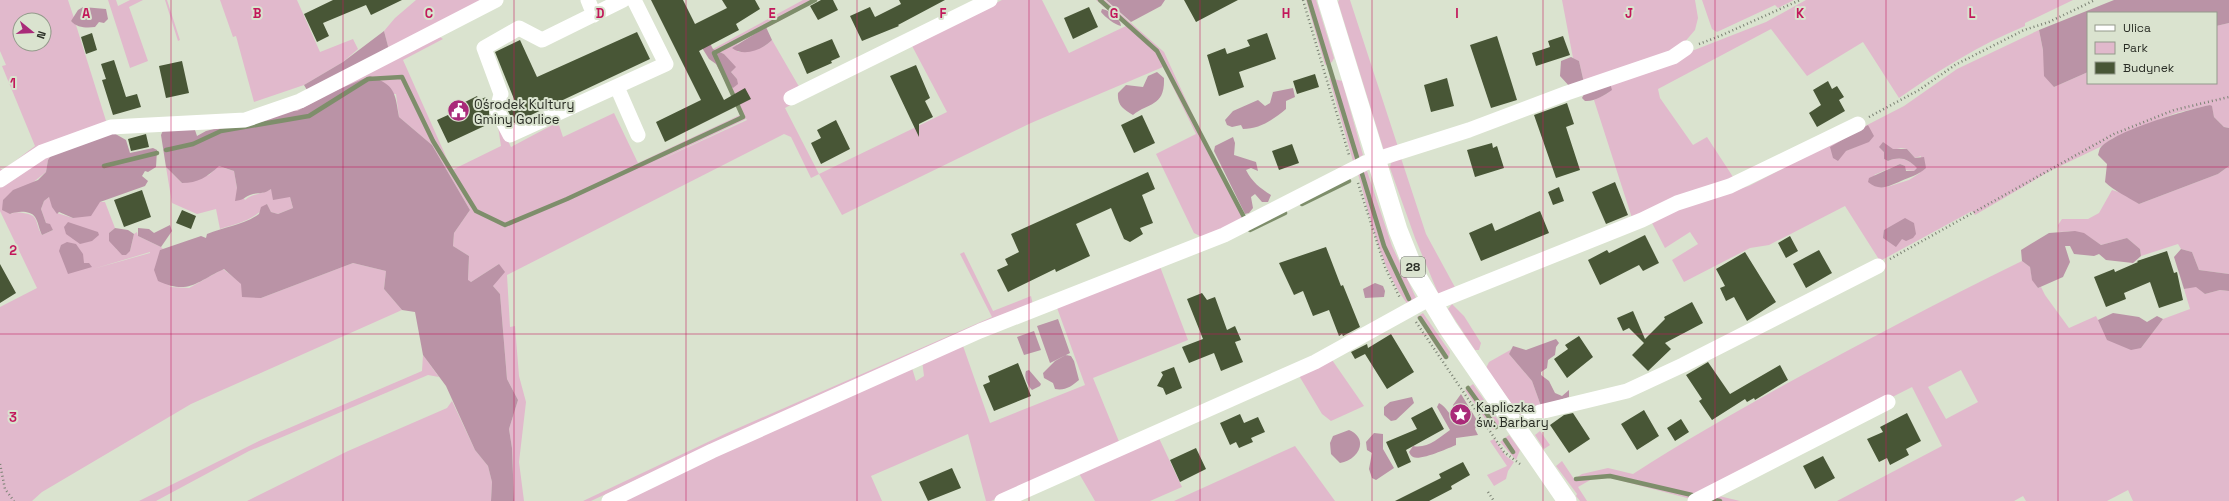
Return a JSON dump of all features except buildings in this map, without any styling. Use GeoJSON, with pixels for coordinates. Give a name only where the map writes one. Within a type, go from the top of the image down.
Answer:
{"type":"FeatureCollection","features":[{"type":"Feature","properties":{"kind":"main road","name":"28"},"geometry":{"type":"LineString","coordinates":[[1327,0],[1365,164],[1398,230],[1416,275],[1431,302],[1567,501]]}},
{"type":"Feature","properties":{"kind":"street"},"geometry":{"type":"LineString","coordinates":[[0,180],[42,152],[111,127],[245,120],[300,101],[496,0]]}},
{"type":"Feature","properties":{"kind":"street"},"geometry":{"type":"LineString","coordinates":[[588,0],[594,15]]}},
{"type":"Feature","properties":{"kind":"street"},"geometry":{"type":"LineString","coordinates":[[623,0],[542,40],[519,28],[484,48],[501,94],[498,110],[510,135],[666,64],[634,0]]}},
{"type":"Feature","properties":{"kind":"street"},"geometry":{"type":"LineString","coordinates":[[791,98],[990,0]]}},
{"type":"Feature","properties":{"kind":"street"},"geometry":{"type":"LineString","coordinates":[[609,501],[712,451],[973,334],[1224,235],[1365,164],[1673,57],[1686,48]]}},
{"type":"Feature","properties":{"kind":"street"},"geometry":{"type":"LineString","coordinates":[[617,87],[638,135]]}},
{"type":"Feature","properties":{"kind":"street"},"geometry":{"type":"LineString","coordinates":[[1002,501],[1315,362],[1431,302],[1642,220],[1677,203],[1730,186],[1858,124]]}},
{"type":"Feature","properties":{"kind":"street"},"geometry":{"type":"LineString","coordinates":[[1516,426],[1540,412],[1627,391],[1690,362],[1878,266]]}},
{"type":"Feature","properties":{"kind":"street"},"geometry":{"type":"LineString","coordinates":[[1695,501],[1888,402]]}},
{"type":"Feature","properties":{"kind":"path"},"geometry":{"type":"LineString","coordinates":[[1686,48],[1720,36],[1800,0]]}},
{"type":"Feature","properties":{"kind":"path"},"geometry":{"type":"LineString","coordinates":[[1858,124],[1901,100],[1955,65],[2024,30],[2049,22],[2096,0]]}},
{"type":"Feature","properties":{"kind":"path"},"geometry":{"type":"LineString","coordinates":[[1878,266],[2114,134],[2174,110],[2229,97]]}},
{"type":"Feature","properties":{"kind":"path"},"geometry":{"type":"LineString","coordinates":[[0,464],[5,489],[14,501]]}},
{"type":"Feature","properties":{"kind":"path"},"geometry":{"type":"LineString","coordinates":[[1488,492],[1494,501]]}},
{"type":"Feature","properties":{"kind":"green space"},"geometry":{"type":"Polygon","coordinates":[[[0,0],[68,0],[74,18],[71,21],[76,25],[107,124],[0,173],[0,168],[3,170],[35,146],[2,66],[6,65],[0,51],[0,0]]]}},
{"type":"Feature","properties":{"kind":"green space"},"geometry":{"type":"Polygon","coordinates":[[[108,0],[116,0],[118,6],[130,0],[143,0],[129,7],[148,61],[130,68],[108,0]]]}},
{"type":"Feature","properties":{"kind":"green space"},"geometry":{"type":"Polygon","coordinates":[[[165,0],[167,0],[180,40],[178,41],[165,0]]]}},
{"type":"Feature","properties":{"kind":"green space"},"geometry":{"type":"Polygon","coordinates":[[[220,0],[297,0],[320,52],[353,39],[358,49],[343,62],[304,85],[254,102],[236,36],[233,37],[220,0]]]}},
{"type":"Feature","properties":{"kind":"green space"},"geometry":{"type":"Polygon","coordinates":[[[416,0],[486,0],[389,50],[384,31],[395,18],[416,0]]]}},
{"type":"Feature","properties":{"kind":"green space"},"geometry":{"type":"Polygon","coordinates":[[[803,0],[818,0],[737,44],[738,52],[761,48],[772,40],[805,97],[785,108],[819,174],[811,178],[791,137],[784,134],[507,275],[510,327],[515,326],[519,376],[526,402],[519,462],[524,501],[514,501],[512,448],[509,429],[518,400],[507,379],[500,294],[493,286],[499,264],[471,282],[468,281],[469,256],[453,246],[454,233],[470,210],[432,145],[399,117],[396,94],[330,93],[297,111],[288,110],[440,37],[443,39],[403,60],[452,170],[501,146],[497,120],[511,147],[558,122],[563,137],[614,113],[638,163],[740,115],[727,85],[733,88],[737,79],[731,72],[735,67],[724,54],[713,49],[803,0]],[[746,119],[647,166],[747,120],[746,119]]]}},
{"type":"Feature","properties":{"kind":"green space"},"geometry":{"type":"Polygon","coordinates":[[[1002,0],[1042,0],[1069,53],[1126,26],[1096,0],[1105,0],[1164,52],[1204,139],[1246,220],[1202,237],[1194,233],[1156,154],[1196,134],[1163,67],[1031,123],[842,215],[819,174],[947,112],[911,44],[1002,0]]]}},
{"type":"Feature","properties":{"kind":"green space"},"geometry":{"type":"Polygon","coordinates":[[[1306,0],[1316,0],[1334,58],[1332,62],[1325,65],[1306,0]]]}},
{"type":"Feature","properties":{"kind":"green space"},"geometry":{"type":"Polygon","coordinates":[[[1339,0],[1350,0],[1399,150],[1384,151],[1338,2],[1339,0]]]}},
{"type":"Feature","properties":{"kind":"green space"},"geometry":{"type":"Polygon","coordinates":[[[1562,0],[1695,0],[1698,18],[1695,30],[1677,51],[1584,83],[1579,61],[1573,58],[1562,0]]]}},
{"type":"Feature","properties":{"kind":"green space"},"geometry":{"type":"Polygon","coordinates":[[[1702,0],[1794,0],[1778,8],[1775,5],[1717,32],[1712,29],[1702,0]]]}},
{"type":"Feature","properties":{"kind":"green space"},"geometry":{"type":"Polygon","coordinates":[[[1806,0],[2073,0],[2025,23],[2025,26],[1975,50],[1944,68],[1899,98],[1863,42],[1807,76],[1771,29],[1658,89],[1660,98],[1693,145],[1707,137],[1735,180],[1632,218],[1594,100],[1608,93],[1610,83],[1766,22],[1806,0]]]}},
{"type":"Feature","properties":{"kind":"green space"},"geometry":{"type":"Polygon","coordinates":[[[2229,23],[2229,128],[2224,127],[2214,117],[2212,107],[2210,105],[2176,113],[2113,138],[2100,147],[2050,171],[1975,215],[1972,211],[1880,261],[1845,206],[1769,245],[1750,248],[1684,282],[1672,260],[1698,244],[1690,232],[1665,248],[1652,223],[1684,206],[1749,186],[1904,106],[1957,69],[2039,30],[2043,50],[2054,87],[2087,72],[2087,84],[2217,84],[2217,26],[2229,23]],[[1868,125],[1846,151],[1860,145],[1868,125]],[[1901,148],[1884,152],[1884,159],[1888,161],[1904,159],[1918,168],[1914,171],[1905,170],[1905,166],[1900,164],[1874,175],[1887,187],[1909,180],[1920,173],[1921,156],[1915,158],[1907,149],[1901,148]]]}},
{"type":"Feature","properties":{"kind":"green space"},"geometry":{"type":"Polygon","coordinates":[[[1329,78],[1342,81],[1363,155],[1353,161],[1329,78]]]}},
{"type":"Feature","properties":{"kind":"green space"},"geometry":{"type":"Polygon","coordinates":[[[55,149],[48,160],[46,172],[31,184],[10,214],[18,212],[32,215],[36,220],[42,235],[53,230],[46,223],[41,209],[44,201],[49,197],[57,213],[73,218],[100,202],[105,202],[115,228],[109,233],[109,241],[114,244],[117,250],[130,251],[134,234],[137,232],[138,236],[161,247],[163,249],[160,250],[170,287],[189,288],[223,269],[261,298],[353,263],[386,271],[384,289],[402,310],[191,404],[42,492],[32,501],[0,501],[0,307],[37,288],[0,211],[0,186],[55,149]],[[150,252],[93,269],[150,253],[150,252]]]}},
{"type":"Feature","properties":{"kind":"green space"},"geometry":{"type":"Polygon","coordinates":[[[1401,158],[1426,234],[1457,291],[1445,296],[1438,293],[1415,238],[1390,168],[1391,163],[1401,158]]]}},
{"type":"Feature","properties":{"kind":"green space"},"geometry":{"type":"Polygon","coordinates":[[[218,166],[234,171],[237,188],[245,200],[251,196],[271,189],[290,197],[293,208],[278,214],[271,212],[267,204],[262,210],[251,218],[220,229],[216,209],[197,214],[172,203],[166,167],[182,183],[209,175],[218,166]]]}},
{"type":"Feature","properties":{"kind":"green space"},"geometry":{"type":"Polygon","coordinates":[[[2229,166],[2229,274],[2199,270],[2192,252],[2181,249],[2178,244],[2141,256],[2140,249],[2127,238],[2101,245],[2082,233],[2059,232],[2058,225],[2062,219],[2088,219],[2099,213],[2112,190],[2125,194],[2139,204],[2218,174],[2229,166]]]}},
{"type":"Feature","properties":{"kind":"green space"},"geometry":{"type":"Polygon","coordinates":[[[1367,171],[1392,246],[1416,298],[1409,306],[1391,277],[1372,225],[1358,174],[1367,171]]]}},
{"type":"Feature","properties":{"kind":"green space"},"geometry":{"type":"Polygon","coordinates":[[[964,252],[993,311],[1031,296],[1033,305],[728,437],[591,501],[583,501],[727,433],[992,317],[960,254],[964,252]]]}},
{"type":"Feature","properties":{"kind":"green space"},"geometry":{"type":"Polygon","coordinates":[[[2022,261],[2030,267],[2032,278],[2038,288],[2041,287],[2045,295],[2069,328],[2096,316],[2098,320],[2141,348],[2163,319],[2190,309],[2184,289],[2196,286],[2205,294],[2220,290],[2229,291],[2229,501],[2133,501],[2128,490],[2107,501],[2026,501],[2023,496],[2014,501],[1837,501],[1942,446],[1912,387],[1691,499],[1607,477],[1592,479],[1578,487],[1587,501],[1580,501],[1576,496],[1577,494],[1556,466],[1562,461],[1574,479],[1582,474],[1608,468],[1633,474],[1689,439],[1784,385],[2022,261]],[[1961,370],[1928,387],[1946,419],[1978,402],[1961,370]]]}},
{"type":"Feature","properties":{"kind":"green space"},"geometry":{"type":"Polygon","coordinates":[[[1159,264],[1188,340],[1093,378],[1120,444],[991,501],[986,501],[968,434],[871,476],[882,501],[618,501],[912,368],[916,381],[924,376],[922,360],[962,343],[990,423],[1085,385],[1056,305],[1159,264]]]}},
{"type":"Feature","properties":{"kind":"green space"},"geometry":{"type":"Polygon","coordinates":[[[1452,304],[1464,316],[1481,343],[1479,350],[1475,350],[1448,309],[1452,304]]]}},
{"type":"Feature","properties":{"kind":"green space"},"geometry":{"type":"Polygon","coordinates":[[[1423,313],[1450,352],[1449,357],[1444,359],[1417,317],[1423,313]]]}},
{"type":"Feature","properties":{"kind":"green space"},"geometry":{"type":"Polygon","coordinates":[[[1512,349],[1509,354],[1532,381],[1541,406],[1529,409],[1523,415],[1520,415],[1486,368],[1489,362],[1512,349]]]}},
{"type":"Feature","properties":{"kind":"green space"},"geometry":{"type":"Polygon","coordinates":[[[423,355],[439,377],[428,375],[249,451],[156,501],[139,501],[261,440],[422,371],[423,355]]]}},
{"type":"Feature","properties":{"kind":"green space"},"geometry":{"type":"Polygon","coordinates":[[[1330,357],[1364,406],[1331,421],[1322,414],[1298,374],[1330,357]]]}},
{"type":"Feature","properties":{"kind":"green space"},"geometry":{"type":"Polygon","coordinates":[[[1473,384],[1501,424],[1493,430],[1465,390],[1473,384]]]}},
{"type":"Feature","properties":{"kind":"green space"},"geometry":{"type":"Polygon","coordinates":[[[452,401],[475,450],[488,466],[492,482],[491,501],[247,501],[348,451],[447,408],[452,401]]]}},
{"type":"Feature","properties":{"kind":"green space"},"geometry":{"type":"Polygon","coordinates":[[[1540,431],[1550,445],[1544,449],[1535,435],[1540,431]]]}},
{"type":"Feature","properties":{"kind":"green space"},"geometry":{"type":"Polygon","coordinates":[[[1157,434],[1182,487],[1150,501],[1095,501],[1077,470],[1157,434]]]}},
{"type":"Feature","properties":{"kind":"green space"},"geometry":{"type":"Polygon","coordinates":[[[1509,435],[1520,450],[1516,460],[1500,442],[1509,435]]]}},
{"type":"Feature","properties":{"kind":"green space"},"geometry":{"type":"Polygon","coordinates":[[[1494,439],[1506,456],[1514,462],[1508,471],[1506,479],[1494,486],[1487,475],[1507,466],[1490,441],[1494,439]]]}},
{"type":"Feature","properties":{"kind":"green space"},"geometry":{"type":"Polygon","coordinates":[[[1295,446],[1335,501],[1174,501],[1295,446]]]}},
{"type":"Feature","properties":{"kind":"green space"},"geometry":{"type":"Polygon","coordinates":[[[1719,496],[1740,501],[1699,501],[1719,496]]]}},
{"type":"Feature","properties":{"kind":"shaded area"},"geometry":{"type":"Polygon","coordinates":[[[1106,0],[1165,0],[1161,6],[1131,22],[1106,0]]]}},
{"type":"Feature","properties":{"kind":"shaded area"},"geometry":{"type":"Polygon","coordinates":[[[2114,0],[2229,0],[2229,23],[2217,26],[2217,12],[2087,12],[2087,72],[2054,87],[2044,76],[2043,50],[2039,30],[2114,0]]]}},
{"type":"Feature","properties":{"kind":"shaded area"},"geometry":{"type":"Polygon","coordinates":[[[83,7],[106,9],[108,19],[104,23],[99,22],[95,27],[76,25],[71,21],[78,10],[83,7]]]}},
{"type":"Feature","properties":{"kind":"shaded area"},"geometry":{"type":"Polygon","coordinates":[[[1102,9],[1114,15],[1121,26],[1105,16],[1101,12],[1102,9]]]}},
{"type":"Feature","properties":{"kind":"shaded area"},"geometry":{"type":"Polygon","coordinates":[[[766,27],[772,40],[768,44],[753,51],[747,52],[737,51],[732,48],[766,27]]]}},
{"type":"Feature","properties":{"kind":"shaded area"},"geometry":{"type":"Polygon","coordinates":[[[384,31],[389,50],[307,90],[304,85],[343,62],[384,31]]]}},
{"type":"Feature","properties":{"kind":"shaded area"},"geometry":{"type":"Polygon","coordinates":[[[704,32],[713,49],[724,54],[736,67],[731,72],[737,79],[738,84],[733,88],[727,85],[716,64],[709,59],[699,43],[704,32]]]}},
{"type":"Feature","properties":{"kind":"shaded area"},"geometry":{"type":"Polygon","coordinates":[[[1571,57],[1579,61],[1584,83],[1571,88],[1560,76],[1561,61],[1571,57]]]}},
{"type":"Feature","properties":{"kind":"shaded area"},"geometry":{"type":"Polygon","coordinates":[[[1157,72],[1164,78],[1164,87],[1159,99],[1133,115],[1124,109],[1120,104],[1118,93],[1126,85],[1143,87],[1148,76],[1157,72]]]}},
{"type":"Feature","properties":{"kind":"shaded area"},"geometry":{"type":"Polygon","coordinates":[[[370,76],[385,83],[392,90],[395,95],[399,117],[432,145],[470,210],[454,233],[453,246],[469,256],[468,280],[471,282],[499,264],[505,272],[493,286],[500,294],[507,379],[518,400],[509,429],[512,448],[514,501],[491,501],[492,482],[488,466],[475,450],[446,386],[423,355],[415,312],[402,310],[384,289],[386,271],[353,263],[261,298],[242,297],[241,284],[224,269],[199,282],[185,287],[177,287],[158,281],[154,270],[160,250],[201,236],[206,238],[207,234],[247,221],[259,214],[261,207],[267,204],[271,212],[278,214],[293,208],[290,197],[273,200],[271,189],[235,201],[237,188],[234,171],[219,166],[202,179],[182,183],[166,167],[161,135],[164,128],[193,124],[197,136],[206,131],[288,110],[297,111],[330,93],[370,76]]]}},
{"type":"Feature","properties":{"kind":"shaded area"},"geometry":{"type":"Polygon","coordinates":[[[1610,83],[1612,90],[1603,96],[1588,101],[1585,101],[1582,98],[1586,90],[1610,83]]]}},
{"type":"Feature","properties":{"kind":"shaded area"},"geometry":{"type":"Polygon","coordinates":[[[1293,88],[1295,97],[1286,101],[1286,109],[1266,123],[1249,129],[1243,129],[1241,125],[1232,127],[1227,125],[1225,120],[1233,111],[1258,100],[1265,106],[1270,103],[1273,92],[1293,88]]]}},
{"type":"Feature","properties":{"kind":"shaded area"},"geometry":{"type":"Polygon","coordinates":[[[2210,105],[2212,106],[2214,117],[2224,127],[2229,128],[2229,166],[2218,174],[2139,204],[2105,182],[2107,164],[2098,155],[2100,148],[2109,141],[2136,128],[2186,111],[2210,105]]]}},
{"type":"Feature","properties":{"kind":"shaded area"},"geometry":{"type":"Polygon","coordinates":[[[1868,125],[1874,136],[1869,142],[1846,151],[1838,161],[1833,158],[1830,147],[1868,125]]]}},
{"type":"Feature","properties":{"kind":"shaded area"},"geometry":{"type":"Polygon","coordinates":[[[112,132],[126,140],[130,153],[153,148],[157,150],[156,167],[148,172],[145,171],[142,176],[148,181],[145,186],[100,202],[91,216],[73,218],[59,212],[57,214],[52,207],[49,197],[44,201],[41,209],[46,223],[50,224],[53,230],[42,235],[35,217],[30,213],[16,212],[10,214],[2,210],[3,200],[13,190],[38,180],[46,172],[48,160],[55,149],[112,132]]]}},
{"type":"Feature","properties":{"kind":"shaded area"},"geometry":{"type":"Polygon","coordinates":[[[1233,137],[1235,143],[1234,155],[1256,162],[1258,171],[1251,168],[1246,170],[1251,178],[1263,190],[1271,195],[1268,202],[1262,202],[1255,194],[1251,197],[1253,208],[1249,213],[1245,214],[1214,151],[1215,146],[1233,137]]]}},
{"type":"Feature","properties":{"kind":"shaded area"},"geometry":{"type":"Polygon","coordinates":[[[1883,142],[1893,149],[1907,149],[1915,158],[1924,157],[1926,168],[1914,176],[1888,186],[1877,187],[1872,185],[1868,182],[1869,178],[1900,164],[1905,166],[1906,171],[1914,171],[1917,168],[1904,159],[1888,161],[1884,159],[1884,152],[1879,147],[1883,142]]]}},
{"type":"Feature","properties":{"kind":"shaded area"},"geometry":{"type":"Polygon","coordinates":[[[1905,218],[1914,223],[1916,234],[1913,238],[1906,241],[1902,239],[1896,247],[1883,238],[1884,230],[1905,218]]]}},
{"type":"Feature","properties":{"kind":"shaded area"},"geometry":{"type":"Polygon","coordinates":[[[68,222],[98,232],[99,235],[92,241],[80,244],[66,234],[64,227],[68,222]]]}},
{"type":"Feature","properties":{"kind":"shaded area"},"geometry":{"type":"Polygon","coordinates":[[[170,225],[172,231],[161,247],[138,236],[138,228],[149,229],[154,233],[170,225]]]}},
{"type":"Feature","properties":{"kind":"shaded area"},"geometry":{"type":"Polygon","coordinates":[[[115,228],[128,230],[134,234],[130,251],[126,255],[122,255],[109,241],[109,233],[115,228]]]}},
{"type":"Feature","properties":{"kind":"shaded area"},"geometry":{"type":"Polygon","coordinates":[[[2075,231],[2084,233],[2101,245],[2127,238],[2140,249],[2141,256],[2133,263],[2106,260],[2099,254],[2094,256],[2074,254],[2070,246],[2065,246],[2070,262],[2063,277],[2038,288],[2032,280],[2030,267],[2022,261],[2021,250],[2049,233],[2075,231]]]}},
{"type":"Feature","properties":{"kind":"shaded area"},"geometry":{"type":"Polygon","coordinates":[[[67,242],[76,244],[83,254],[84,263],[89,263],[92,267],[68,274],[59,251],[61,245],[67,242]]]}},
{"type":"Feature","properties":{"kind":"shaded area"},"geometry":{"type":"Polygon","coordinates":[[[2181,249],[2192,252],[2199,270],[2229,274],[2229,291],[2220,290],[2205,294],[2196,287],[2184,289],[2174,257],[2181,249]]]}},
{"type":"Feature","properties":{"kind":"shaded area"},"geometry":{"type":"Polygon","coordinates":[[[1375,283],[1383,286],[1385,291],[1384,297],[1365,298],[1363,289],[1375,283]]]}},
{"type":"Feature","properties":{"kind":"shaded area"},"geometry":{"type":"Polygon","coordinates":[[[2113,313],[2139,317],[2147,322],[2157,316],[2163,319],[2141,348],[2131,350],[2107,340],[2098,320],[2113,313]]]}},
{"type":"Feature","properties":{"kind":"shaded area"},"geometry":{"type":"Polygon","coordinates":[[[1058,319],[1070,353],[1050,363],[1037,326],[1058,319]]]}},
{"type":"Feature","properties":{"kind":"shaded area"},"geometry":{"type":"Polygon","coordinates":[[[1034,331],[1041,350],[1024,355],[1017,337],[1034,331]]]}},
{"type":"Feature","properties":{"kind":"shaded area"},"geometry":{"type":"Polygon","coordinates":[[[1556,339],[1559,343],[1556,347],[1555,355],[1548,360],[1547,368],[1541,372],[1541,375],[1549,381],[1555,393],[1562,396],[1569,390],[1569,397],[1541,406],[1532,381],[1509,354],[1513,346],[1526,350],[1556,339]]]}},
{"type":"Feature","properties":{"kind":"shaded area"},"geometry":{"type":"Polygon","coordinates":[[[1066,355],[1071,356],[1074,361],[1079,380],[1068,388],[1055,389],[1053,383],[1044,378],[1043,373],[1055,361],[1066,355]]]}},
{"type":"Feature","properties":{"kind":"shaded area"},"geometry":{"type":"Polygon","coordinates":[[[1029,370],[1041,384],[1032,390],[1027,383],[1025,373],[1029,370]]]}},
{"type":"Feature","properties":{"kind":"shaded area"},"geometry":{"type":"Polygon","coordinates":[[[1461,394],[1478,422],[1475,429],[1478,435],[1456,438],[1456,445],[1434,454],[1417,458],[1412,457],[1409,452],[1413,446],[1418,447],[1428,444],[1450,430],[1437,407],[1439,403],[1457,420],[1453,405],[1461,394]]]}},
{"type":"Feature","properties":{"kind":"shaded area"},"geometry":{"type":"Polygon","coordinates":[[[1412,397],[1414,403],[1396,420],[1391,421],[1384,415],[1384,407],[1390,402],[1412,397]]]}},
{"type":"Feature","properties":{"kind":"shaded area"},"geometry":{"type":"Polygon","coordinates":[[[1349,430],[1359,439],[1359,449],[1352,458],[1340,463],[1331,454],[1330,443],[1333,436],[1349,430]]]}},
{"type":"Feature","properties":{"kind":"shaded area"},"geometry":{"type":"Polygon","coordinates":[[[1374,433],[1383,434],[1383,449],[1394,468],[1376,480],[1372,478],[1369,469],[1372,453],[1367,450],[1366,442],[1374,433]]]}},
{"type":"Feature","properties":{"kind":"waterway"},"geometry":{"type":"LineString","coordinates":[[166,150],[193,144],[221,131],[309,116],[368,79],[402,77],[433,141],[476,211],[505,225],[567,199],[743,117],[714,53],[815,0]]}},
{"type":"Feature","properties":{"kind":"waterway"},"geometry":{"type":"LineString","coordinates":[[1100,0],[1157,51],[1244,217]]}},
{"type":"Feature","properties":{"kind":"waterway"},"geometry":{"type":"LineString","coordinates":[[1309,0],[1384,246],[1409,299]]}},
{"type":"Feature","properties":{"kind":"waterway"},"geometry":{"type":"LineString","coordinates":[[104,166],[157,153]]}},
{"type":"Feature","properties":{"kind":"waterway"},"geometry":{"type":"LineString","coordinates":[[1302,204],[1349,181]]}},
{"type":"Feature","properties":{"kind":"waterway"},"geometry":{"type":"LineString","coordinates":[[1249,229],[1250,230],[1285,213]]}},
{"type":"Feature","properties":{"kind":"waterway"},"geometry":{"type":"LineString","coordinates":[[1420,318],[1446,357]]}},
{"type":"Feature","properties":{"kind":"waterway"},"geometry":{"type":"LineString","coordinates":[[1468,388],[1496,427]]}},
{"type":"Feature","properties":{"kind":"waterway"},"geometry":{"type":"LineString","coordinates":[[1505,440],[1513,452]]}},
{"type":"Feature","properties":{"kind":"waterway"},"geometry":{"type":"LineString","coordinates":[[1576,479],[1610,476],[1692,495]]}},
{"type":"Feature","properties":{"kind":"waterway"},"geometry":{"type":"LineString","coordinates":[[1709,499],[1720,501]]}},
{"type":"Feature","properties":{"kind":"place","name":"Ośrodek Kultury Gminy Gorlice"},"geometry":{"type":"Point","coordinates":[458,111]}},
{"type":"Feature","properties":{"kind":"place","name":"Kapliczka św. Barbary"},"geometry":{"type":"Point","coordinates":[1461,414]}}]}
